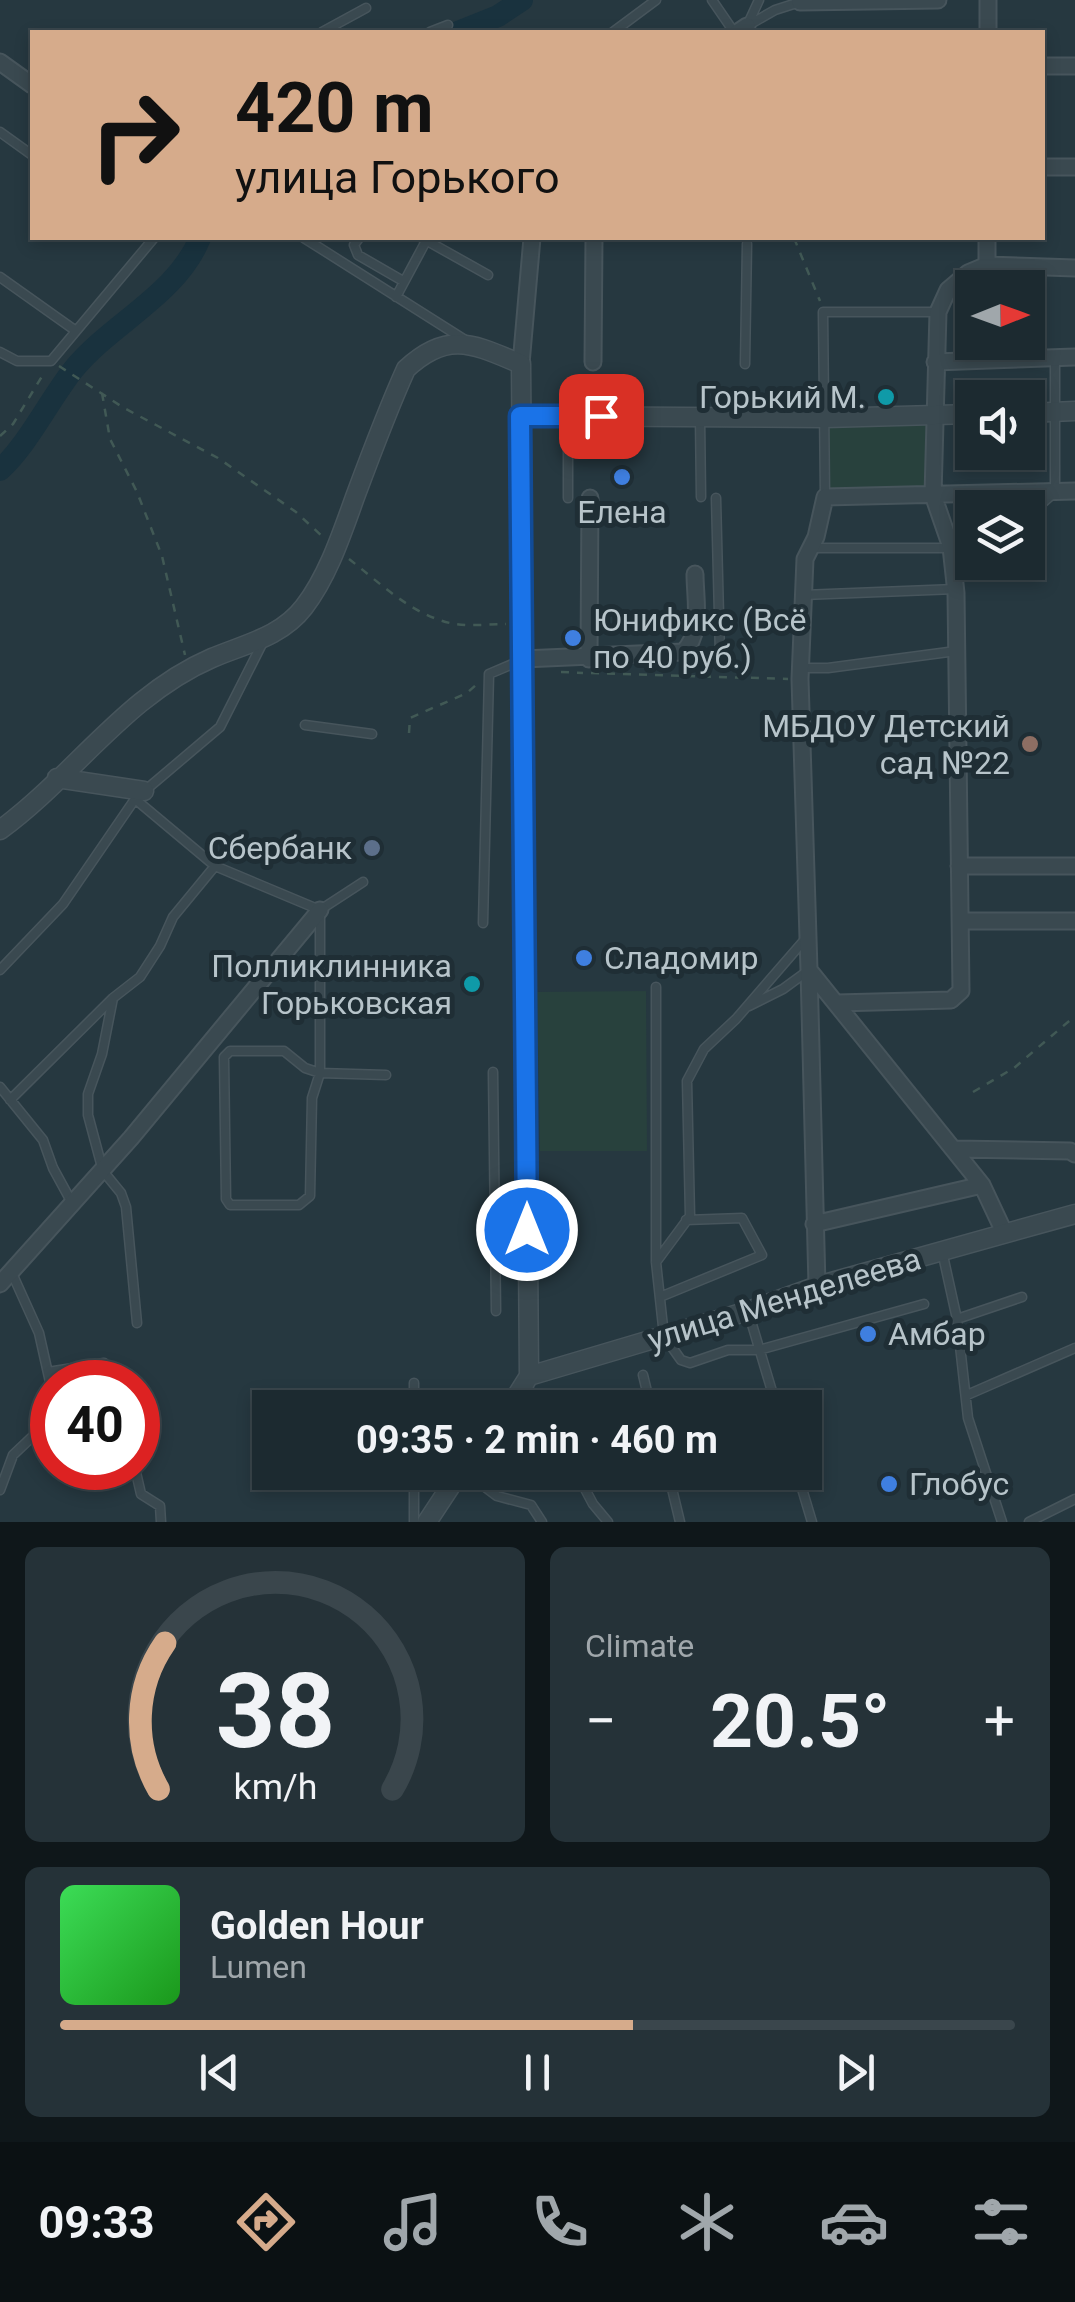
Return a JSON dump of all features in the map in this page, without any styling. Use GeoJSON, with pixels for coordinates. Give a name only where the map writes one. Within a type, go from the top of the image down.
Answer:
{"type":"FeatureCollection","features":[{"type":"Feature","properties":{"kind":"street"},"geometry":{"type":"LineString","coordinates":[[800,2],[938,0]]}},
{"type":"Feature","properties":{"kind":"street"},"geometry":{"type":"LineString","coordinates":[[988,0],[988,30]]}},
{"type":"Feature","properties":{"kind":"street"},"geometry":{"type":"LineString","coordinates":[[0,62],[30,84]]}},
{"type":"Feature","properties":{"kind":"street"},"geometry":{"type":"LineString","coordinates":[[1045,66],[1075,66]]}},
{"type":"Feature","properties":{"kind":"street"},"geometry":{"type":"LineString","coordinates":[[1045,168],[1075,167]]}},
{"type":"Feature","properties":{"kind":"street"},"geometry":{"type":"LineString","coordinates":[[520,1390],[527,1379],[520,364],[532,240]]}},
{"type":"Feature","properties":{"kind":"street"},"geometry":{"type":"LineString","coordinates":[[593,362],[594,240]]}},
{"type":"Feature","properties":{"kind":"street"},"geometry":{"type":"LineString","coordinates":[[987,265],[988,240]]}},
{"type":"Feature","properties":{"kind":"street"},"geometry":{"type":"LineString","coordinates":[[836,1002],[951,1000],[961,991],[956,589],[951,547],[934,495],[938,312],[948,290],[968,273],[987,265],[1075,268]]}},
{"type":"Feature","properties":{"kind":"street"},"geometry":{"type":"LineString","coordinates":[[0,830],[127,714],[210,659],[264,639],[288,625],[306,606],[336,549],[406,369],[430,349],[445,344],[470,344],[520,364]]}},
{"type":"Feature","properties":{"kind":"street"},"geometry":{"type":"LineString","coordinates":[[935,362],[1075,357]]}},
{"type":"Feature","properties":{"kind":"street"},"geometry":{"type":"LineString","coordinates":[[1045,412],[1075,412]]}},
{"type":"Feature","properties":{"kind":"street"},"geometry":{"type":"LineString","coordinates":[[520,416],[825,418],[955,414]]}},
{"type":"Feature","properties":{"kind":"street"},"geometry":{"type":"LineString","coordinates":[[817,1286],[800,673],[804,560],[816,538],[825,497],[1075,491]]}},
{"type":"Feature","properties":{"kind":"street"},"geometry":{"type":"LineString","coordinates":[[589,658],[590,498]]}},
{"type":"Feature","properties":{"kind":"street"},"geometry":{"type":"LineString","coordinates":[[523,659],[684,652],[696,631],[695,574]]}},
{"type":"Feature","properties":{"kind":"street"},"geometry":{"type":"LineString","coordinates":[[57,778],[139,795]]}},
{"type":"Feature","properties":{"kind":"street"},"geometry":{"type":"LineString","coordinates":[[959,866],[1075,866]]}},
{"type":"Feature","properties":{"kind":"street"},"geometry":{"type":"LineString","coordinates":[[6,1277],[74,1205],[320,910]]}},
{"type":"Feature","properties":{"kind":"street"},"geometry":{"type":"LineString","coordinates":[[961,921],[1075,921]]}},
{"type":"Feature","properties":{"kind":"street"},"geometry":{"type":"LineString","coordinates":[[809,970],[982,1185],[1005,1234]]}},
{"type":"Feature","properties":{"kind":"street"},"geometry":{"type":"LineString","coordinates":[[956,1150],[1075,1154]]}},
{"type":"Feature","properties":{"kind":"street"},"geometry":{"type":"LineString","coordinates":[[814,1224],[982,1185]]}},
{"type":"Feature","properties":{"kind":"street","name":"улица Менделеева"},"geometry":{"type":"LineString","coordinates":[[527,1379],[817,1286],[1075,1214]]}},
{"type":"Feature","properties":{"kind":"street"},"geometry":{"type":"LineString","coordinates":[[428,1522],[450,1490]]}},
{"type":"Feature","properties":{"kind":"lane"},"geometry":{"type":"LineString","coordinates":[[617,30],[656,0]]}},
{"type":"Feature","properties":{"kind":"lane"},"geometry":{"type":"LineString","coordinates":[[712,0],[740,30]]}},
{"type":"Feature","properties":{"kind":"lane"},"geometry":{"type":"LineString","coordinates":[[740,30],[759,0]]}},
{"type":"Feature","properties":{"kind":"lane"},"geometry":{"type":"LineString","coordinates":[[740,30],[775,10],[800,2]]}},
{"type":"Feature","properties":{"kind":"lane"},"geometry":{"type":"LineString","coordinates":[[326,30],[366,8]]}},
{"type":"Feature","properties":{"kind":"lane"},"geometry":{"type":"LineString","coordinates":[[435,30],[448,25]]}},
{"type":"Feature","properties":{"kind":"lane"},"geometry":{"type":"LineString","coordinates":[[0,132],[30,154]]}},
{"type":"Feature","properties":{"kind":"lane"},"geometry":{"type":"LineString","coordinates":[[0,352],[17,361],[51,361],[152,240]]}},
{"type":"Feature","properties":{"kind":"lane"},"geometry":{"type":"LineString","coordinates":[[307,240],[470,344]]}},
{"type":"Feature","properties":{"kind":"lane"},"geometry":{"type":"LineString","coordinates":[[358,240],[354,244],[358,255],[403,282]]}},
{"type":"Feature","properties":{"kind":"lane"},"geometry":{"type":"LineString","coordinates":[[396,298],[424,240]]}},
{"type":"Feature","properties":{"kind":"lane"},"geometry":{"type":"LineString","coordinates":[[426,240],[488,275]]}},
{"type":"Feature","properties":{"kind":"lane"},"geometry":{"type":"LineString","coordinates":[[744,364],[746,244]]}},
{"type":"Feature","properties":{"kind":"lane"},"geometry":{"type":"LineString","coordinates":[[0,277],[76,331]]}},
{"type":"Feature","properties":{"kind":"lane"},"geometry":{"type":"LineString","coordinates":[[825,497],[823,312],[938,312]]}},
{"type":"Feature","properties":{"kind":"lane"},"geometry":{"type":"LineString","coordinates":[[1045,501],[1055,492],[1055,358]]}},
{"type":"Feature","properties":{"kind":"lane"},"geometry":{"type":"LineString","coordinates":[[568,416],[568,498]]}},
{"type":"Feature","properties":{"kind":"lane"},"geometry":{"type":"LineString","coordinates":[[700,416],[701,498]]}},
{"type":"Feature","properties":{"kind":"lane"},"geometry":{"type":"LineString","coordinates":[[716,498],[720,655]]}},
{"type":"Feature","properties":{"kind":"lane"},"geometry":{"type":"LineString","coordinates":[[810,548],[955,547]]}},
{"type":"Feature","properties":{"kind":"lane"},"geometry":{"type":"LineString","coordinates":[[803,596],[956,589]]}},
{"type":"Feature","properties":{"kind":"lane"},"geometry":{"type":"LineString","coordinates":[[0,970],[63,904],[139,795],[220,727],[264,639]]}},
{"type":"Feature","properties":{"kind":"lane"},"geometry":{"type":"LineString","coordinates":[[800,673],[956,651]]}},
{"type":"Feature","properties":{"kind":"lane"},"geometry":{"type":"LineString","coordinates":[[483,923],[489,674],[523,659]]}},
{"type":"Feature","properties":{"kind":"lane"},"geometry":{"type":"LineString","coordinates":[[305,724],[372,734]]}},
{"type":"Feature","properties":{"kind":"lane"},"geometry":{"type":"LineString","coordinates":[[139,795],[215,866],[320,910]]}},
{"type":"Feature","properties":{"kind":"lane"},"geometry":{"type":"LineString","coordinates":[[10,1100],[113,998],[140,977],[173,916],[215,866]]}},
{"type":"Feature","properties":{"kind":"lane"},"geometry":{"type":"LineString","coordinates":[[320,910],[363,882]]}},
{"type":"Feature","properties":{"kind":"lane"},"geometry":{"type":"LineString","coordinates":[[320,910],[320,1073],[312,1098],[310,1196],[299,1205],[230,1205],[226,1199],[224,1057],[230,1051],[284,1051],[305,1068],[320,1073],[386,1075]]}},
{"type":"Feature","properties":{"kind":"lane"},"geometry":{"type":"LineString","coordinates":[[656,1262],[690,1216],[687,1081],[704,1049],[808,935]]}},
{"type":"Feature","properties":{"kind":"lane"},"geometry":{"type":"LineString","coordinates":[[745,1008],[783,989],[809,970]]}},
{"type":"Feature","properties":{"kind":"lane"},"geometry":{"type":"LineString","coordinates":[[656,987],[656,1262],[664,1336],[681,1360],[690,1363],[728,1350],[760,1350],[924,1304]]}},
{"type":"Feature","properties":{"kind":"lane"},"geometry":{"type":"LineString","coordinates":[[113,998],[102,1054],[88,1094],[93,1143],[103,1171],[121,1193],[126,1207],[137,1323]]}},
{"type":"Feature","properties":{"kind":"lane"},"geometry":{"type":"LineString","coordinates":[[493,1072],[496,1311]]}},
{"type":"Feature","properties":{"kind":"lane"},"geometry":{"type":"LineString","coordinates":[[0,1088],[43,1140],[53,1168],[74,1205]]}},
{"type":"Feature","properties":{"kind":"lane"},"geometry":{"type":"LineString","coordinates":[[660,1297],[762,1255],[742,1218],[686,1220]]}},
{"type":"Feature","properties":{"kind":"lane"},"geometry":{"type":"LineString","coordinates":[[942,1251],[957,1319],[968,1418],[1002,1522]]}},
{"type":"Feature","properties":{"kind":"lane"},"geometry":{"type":"LineString","coordinates":[[6,1277],[39,1333],[45,1360]]}},
{"type":"Feature","properties":{"kind":"lane"},"geometry":{"type":"LineString","coordinates":[[957,1319],[1022,1297]]}},
{"type":"Feature","properties":{"kind":"lane"},"geometry":{"type":"LineString","coordinates":[[748,1311],[772,1390]]}},
{"type":"Feature","properties":{"kind":"lane"},"geometry":{"type":"LineString","coordinates":[[967,1396],[1075,1348]]}},
{"type":"Feature","properties":{"kind":"lane"},"geometry":{"type":"LineString","coordinates":[[643,1375],[647,1390]]}},
{"type":"Feature","properties":{"kind":"lane"},"geometry":{"type":"LineString","coordinates":[[527,1379],[532,1390]]}},
{"type":"Feature","properties":{"kind":"lane"},"geometry":{"type":"LineString","coordinates":[[414,1383],[414,1390]]}},
{"type":"Feature","properties":{"kind":"lane"},"geometry":{"type":"LineString","coordinates":[[0,1490],[13,1455],[30,1439]]}},
{"type":"Feature","properties":{"kind":"lane"},"geometry":{"type":"LineString","coordinates":[[140,1490],[160,1506],[161,1522]]}},
{"type":"Feature","properties":{"kind":"lane"},"geometry":{"type":"LineString","coordinates":[[414,1490],[414,1522]]}},
{"type":"Feature","properties":{"kind":"lane"},"geometry":{"type":"LineString","coordinates":[[489,1490],[532,1505],[542,1522]]}},
{"type":"Feature","properties":{"kind":"lane"},"geometry":{"type":"LineString","coordinates":[[586,1490],[608,1522]]}},
{"type":"Feature","properties":{"kind":"lane"},"geometry":{"type":"LineString","coordinates":[[672,1490],[680,1522]]}},
{"type":"Feature","properties":{"kind":"lane"},"geometry":{"type":"LineString","coordinates":[[802,1490],[812,1522]]}},
{"type":"Feature","properties":{"kind":"lane"},"geometry":{"type":"LineString","coordinates":[[1029,1522],[1075,1499]]}},
{"type":"Feature","properties":{"kind":"path"},"geometry":{"type":"LineString","coordinates":[[795,240],[823,312]]}},
{"type":"Feature","properties":{"kind":"path"},"geometry":{"type":"LineString","coordinates":[[0,436],[14,424],[51,361],[124,408],[218,458],[296,512],[336,549],[417,611],[454,625],[523,624]]}},
{"type":"Feature","properties":{"kind":"path"},"geometry":{"type":"LineString","coordinates":[[102,392],[110,439],[138,492],[162,556],[188,672]]}},
{"type":"Feature","properties":{"kind":"path"},"geometry":{"type":"LineString","coordinates":[[562,672],[800,673]]}},
{"type":"Feature","properties":{"kind":"path"},"geometry":{"type":"LineString","coordinates":[[409,732],[410,718],[467,693],[489,674]]}},
{"type":"Feature","properties":{"kind":"path"},"geometry":{"type":"LineString","coordinates":[[973,1092],[1014,1068],[1075,1016]]}},
{"type":"Feature","properties":{"kind":"green space"},"geometry":{"type":"Polygon","coordinates":[[[933,415],[933,495],[825,497],[825,418],[933,415]]]}},
{"type":"Feature","properties":{"kind":"green space"},"geometry":{"type":"Polygon","coordinates":[[[646,991],[647,1151],[540,1151],[537,992],[646,991]]]}},
{"type":"Feature","properties":{"kind":"waterway"},"geometry":{"type":"LineString","coordinates":[[463,30],[498,16],[522,0]]}},
{"type":"Feature","properties":{"kind":"waterway"},"geometry":{"type":"LineString","coordinates":[[0,470],[73,370],[176,276],[199,240]]}},
{"type":"Feature","properties":{"kind":"place","name":"Горький М."},"geometry":{"type":"Point","coordinates":[886,397]}},
{"type":"Feature","properties":{"kind":"place","name":"Елена"},"geometry":{"type":"Point","coordinates":[622,477]}},
{"type":"Feature","properties":{"kind":"place","name":"Юнификс (Всё по 40 руб.)"},"geometry":{"type":"Point","coordinates":[573,638]}},
{"type":"Feature","properties":{"kind":"place","name":"МБДОУ Детский сад №22"},"geometry":{"type":"Point","coordinates":[1030,744]}},
{"type":"Feature","properties":{"kind":"place","name":"Сбербанк"},"geometry":{"type":"Point","coordinates":[372,848]}},
{"type":"Feature","properties":{"kind":"place","name":"Сладомир"},"geometry":{"type":"Point","coordinates":[584,958]}},
{"type":"Feature","properties":{"kind":"place","name":"Полликлинника Горьковская"},"geometry":{"type":"Point","coordinates":[472,984]}},
{"type":"Feature","properties":{"kind":"place","name":"Амбар"},"geometry":{"type":"Point","coordinates":[868,1334]}},
{"type":"Feature","properties":{"kind":"place","name":"Глобус"},"geometry":{"type":"Point","coordinates":[889,1484]}},
{"type":"Feature","properties":{"kind":"route"},"geometry":{"type":"LineString","coordinates":[[527,1230],[520,416],[601,416]]}}]}
